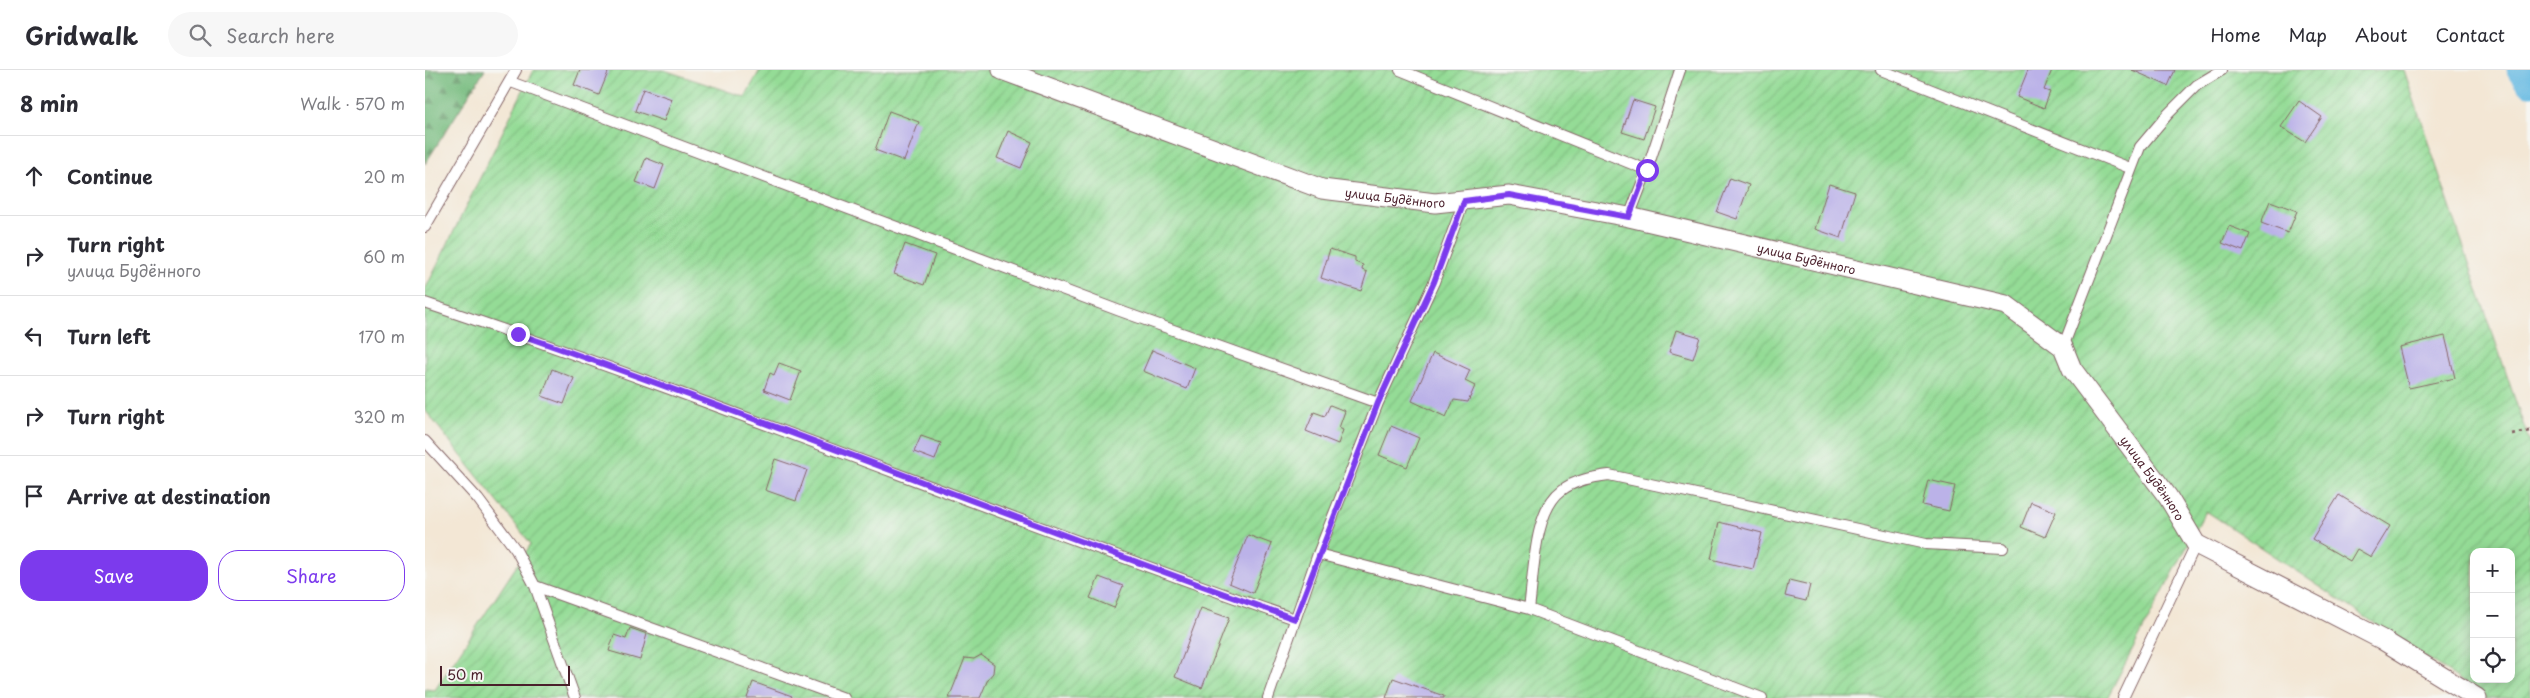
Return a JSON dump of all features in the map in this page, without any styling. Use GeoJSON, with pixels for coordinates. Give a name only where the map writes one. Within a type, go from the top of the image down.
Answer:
{"type":"FeatureCollection","features":[{"type":"Feature","properties":{"kind":"street","name":"улица Будённого"},"geometry":{"type":"LineString","coordinates":[[1002,70],[1322,189],[1435,203],[1509,195],[1629,217],[2006,305],[2063,347],[2072,369],[2168,497],[2196,544]]}},
{"type":"Feature","properties":{"kind":"street"},"geometry":{"type":"LineString","coordinates":[[2196,544],[2381,639],[2477,698]]}},
{"type":"Feature","properties":{"kind":"lane"},"geometry":{"type":"LineString","coordinates":[[425,227],[511,82],[516,70]]}},
{"type":"Feature","properties":{"kind":"lane"},"geometry":{"type":"LineString","coordinates":[[1400,70],[1647,170]]}},
{"type":"Feature","properties":{"kind":"lane"},"geometry":{"type":"LineString","coordinates":[[1629,217],[1647,170],[1680,70]]}},
{"type":"Feature","properties":{"kind":"lane"},"geometry":{"type":"LineString","coordinates":[[1881,70],[2130,168]]}},
{"type":"Feature","properties":{"kind":"lane"},"geometry":{"type":"LineString","coordinates":[[2063,347],[2130,168],[2140,147],[2197,84],[2222,70]]}},
{"type":"Feature","properties":{"kind":"lane"},"geometry":{"type":"LineString","coordinates":[[511,82],[1111,308],[1378,403]]}},
{"type":"Feature","properties":{"kind":"lane"},"geometry":{"type":"LineString","coordinates":[[1268,698],[1319,554],[1378,403],[1434,282],[1464,201]]}},
{"type":"Feature","properties":{"kind":"lane"},"geometry":{"type":"LineString","coordinates":[[425,303],[613,367],[945,492],[1295,619]]}},
{"type":"Feature","properties":{"kind":"lane"},"geometry":{"type":"LineString","coordinates":[[425,441],[478,499],[516,550],[535,586],[575,698]]}},
{"type":"Feature","properties":{"kind":"lane"},"geometry":{"type":"LineString","coordinates":[[1529,609],[1539,530],[1546,507],[1562,490],[1587,478],[1609,475],[1926,544],[2003,548]]}},
{"type":"Feature","properties":{"kind":"lane"},"geometry":{"type":"LineString","coordinates":[[2123,698],[2196,544]]}},
{"type":"Feature","properties":{"kind":"lane"},"geometry":{"type":"LineString","coordinates":[[1319,554],[1529,609],[1762,698]]}},
{"type":"Feature","properties":{"kind":"lane"},"geometry":{"type":"LineString","coordinates":[[535,586],[844,698]]}},
{"type":"Feature","properties":{"kind":"path"},"geometry":{"type":"LineString","coordinates":[[2511,434],[2530,431]]}},
{"type":"Feature","properties":{"kind":"green space"},"geometry":{"type":"Polygon","coordinates":[[[425,70],[485,70],[425,164],[425,70]]]}},
{"type":"Feature","properties":{"kind":"green space"},"geometry":{"type":"Polygon","coordinates":[[[533,70],[664,70],[745,97],[760,70],[2404,70],[2530,444],[2530,698],[2487,698],[2206,511],[2107,698],[425,698],[425,689],[435,690],[531,544],[425,410],[425,290],[533,70]]]}},
{"type":"Feature","properties":{"kind":"building"},"geometry":{"type":"Polygon","coordinates":[[[580,70],[609,70],[599,95],[574,85],[580,70]]]}},
{"type":"Feature","properties":{"kind":"building"},"geometry":{"type":"Polygon","coordinates":[[[2028,70],[2052,70],[2044,90],[2050,92],[2044,108],[2017,97],[2028,70]]]}},
{"type":"Feature","properties":{"kind":"building"},"geometry":{"type":"Polygon","coordinates":[[[2132,70],[2175,70],[2168,86],[2132,70]]]}},
{"type":"Feature","properties":{"kind":"building"},"geometry":{"type":"Polygon","coordinates":[[[643,89],[672,99],[664,121],[635,111],[643,89]]]}},
{"type":"Feature","properties":{"kind":"building"},"geometry":{"type":"Polygon","coordinates":[[[1633,100],[1655,107],[1644,139],[1622,132],[1633,100]]]}},
{"type":"Feature","properties":{"kind":"building"},"geometry":{"type":"Polygon","coordinates":[[[2299,101],[2322,117],[2305,142],[2281,127],[2299,101]]]}},
{"type":"Feature","properties":{"kind":"building"},"geometry":{"type":"Polygon","coordinates":[[[889,111],[919,122],[904,161],[875,150],[889,111]]]}},
{"type":"Feature","properties":{"kind":"building"},"geometry":{"type":"Polygon","coordinates":[[[1008,131],[1032,142],[1021,168],[997,158],[1008,131]]]}},
{"type":"Feature","properties":{"kind":"building"},"geometry":{"type":"Polygon","coordinates":[[[646,158],[664,165],[655,189],[636,182],[646,158]]]}},
{"type":"Feature","properties":{"kind":"building"},"geometry":{"type":"Polygon","coordinates":[[[1730,178],[1749,185],[1737,219],[1717,212],[1730,178]]]}},
{"type":"Feature","properties":{"kind":"building"},"geometry":{"type":"Polygon","coordinates":[[[1829,184],[1855,192],[1841,238],[1815,229],[1829,184]]]}},
{"type":"Feature","properties":{"kind":"building"},"geometry":{"type":"Polygon","coordinates":[[[2270,201],[2297,211],[2288,233],[2261,223],[2270,201]]]}},
{"type":"Feature","properties":{"kind":"building"},"geometry":{"type":"Polygon","coordinates":[[[2229,226],[2250,234],[2243,251],[2222,243],[2229,226]]]}},
{"type":"Feature","properties":{"kind":"building"},"geometry":{"type":"Polygon","coordinates":[[[905,244],[935,255],[924,285],[894,274],[905,244]]]}},
{"type":"Feature","properties":{"kind":"building"},"geometry":{"type":"Polygon","coordinates":[[[1330,249],[1355,257],[1355,262],[1363,265],[1362,270],[1367,272],[1361,291],[1321,278],[1330,249]]]}},
{"type":"Feature","properties":{"kind":"building"},"geometry":{"type":"Polygon","coordinates":[[[1676,330],[1700,337],[1693,359],[1669,352],[1676,330]]]}},
{"type":"Feature","properties":{"kind":"building"},"geometry":{"type":"Polygon","coordinates":[[[2445,336],[2455,378],[2409,388],[2399,347],[2445,336]]]}},
{"type":"Feature","properties":{"kind":"building"},"geometry":{"type":"Polygon","coordinates":[[[1152,350],[1195,368],[1187,389],[1143,371],[1152,350]]]}},
{"type":"Feature","properties":{"kind":"building"},"geometry":{"type":"Polygon","coordinates":[[[1433,353],[1470,370],[1465,381],[1475,386],[1468,402],[1454,400],[1446,417],[1412,401],[1433,353]]]}},
{"type":"Feature","properties":{"kind":"building"},"geometry":{"type":"Polygon","coordinates":[[[779,363],[801,371],[790,400],[764,390],[770,373],[774,375],[779,363]]]}},
{"type":"Feature","properties":{"kind":"building"},"geometry":{"type":"Polygon","coordinates":[[[552,369],[574,378],[564,404],[542,396],[552,369]]]}},
{"type":"Feature","properties":{"kind":"building"},"geometry":{"type":"Polygon","coordinates":[[[1330,405],[1345,411],[1339,428],[1343,430],[1338,444],[1306,431],[1314,412],[1325,416],[1330,405]]]}},
{"type":"Feature","properties":{"kind":"building"},"geometry":{"type":"Polygon","coordinates":[[[1391,426],[1419,438],[1407,467],[1379,455],[1391,426]]]}},
{"type":"Feature","properties":{"kind":"building"},"geometry":{"type":"Polygon","coordinates":[[[921,436],[941,443],[935,460],[914,452],[921,436]]]}},
{"type":"Feature","properties":{"kind":"building"},"geometry":{"type":"Polygon","coordinates":[[[775,459],[807,470],[796,501],[765,490],[775,459]]]}},
{"type":"Feature","properties":{"kind":"building"},"geometry":{"type":"Polygon","coordinates":[[[1928,480],[1955,486],[1949,511],[1922,505],[1928,480]]]}},
{"type":"Feature","properties":{"kind":"building"},"geometry":{"type":"Polygon","coordinates":[[[2339,495],[2390,526],[2371,557],[2357,549],[2350,561],[2312,539],[2339,495]]]}},
{"type":"Feature","properties":{"kind":"building"},"geometry":{"type":"Polygon","coordinates":[[[2031,502],[2056,512],[2045,537],[2021,527],[2031,502]]]}},
{"type":"Feature","properties":{"kind":"building"},"geometry":{"type":"Polygon","coordinates":[[[1719,522],[1762,533],[1753,569],[1711,559],[1719,522]]]}},
{"type":"Feature","properties":{"kind":"building"},"geometry":{"type":"Polygon","coordinates":[[[1248,535],[1272,544],[1253,593],[1229,583],[1248,535]]]}},
{"type":"Feature","properties":{"kind":"building"},"geometry":{"type":"Polygon","coordinates":[[[1099,577],[1123,586],[1114,608],[1090,598],[1099,577]]]}},
{"type":"Feature","properties":{"kind":"building"},"geometry":{"type":"Polygon","coordinates":[[[1789,580],[1810,585],[1806,601],[1785,596],[1789,580]]]}},
{"type":"Feature","properties":{"kind":"building"},"geometry":{"type":"Polygon","coordinates":[[[1201,608],[1229,618],[1202,688],[1175,677],[1201,608]]]}},
{"type":"Feature","properties":{"kind":"building"},"geometry":{"type":"Polygon","coordinates":[[[630,628],[647,634],[640,660],[609,651],[614,635],[626,639],[630,628]]]}},
{"type":"Feature","properties":{"kind":"building"},"geometry":{"type":"Polygon","coordinates":[[[981,655],[994,664],[993,673],[988,679],[980,698],[949,698],[965,658],[974,659],[981,655]]]}},
{"type":"Feature","properties":{"kind":"building"},"geometry":{"type":"Polygon","coordinates":[[[1393,678],[1444,696],[1444,698],[1386,698],[1393,678]]]}},
{"type":"Feature","properties":{"kind":"building"},"geometry":{"type":"Polygon","coordinates":[[[753,682],[792,696],[791,698],[747,698],[753,682]]]}},
{"type":"Feature","properties":{"kind":"waterway"},"geometry":{"type":"LineString","coordinates":[[2522,70],[2530,81]]}},
{"type":"Feature","properties":{"kind":"route"},"geometry":{"type":"LineString","coordinates":[[518,334],[613,367],[945,492],[1295,619],[1378,403],[1434,282],[1464,201],[1509,195],[1629,217],[1647,170]]}}]}
